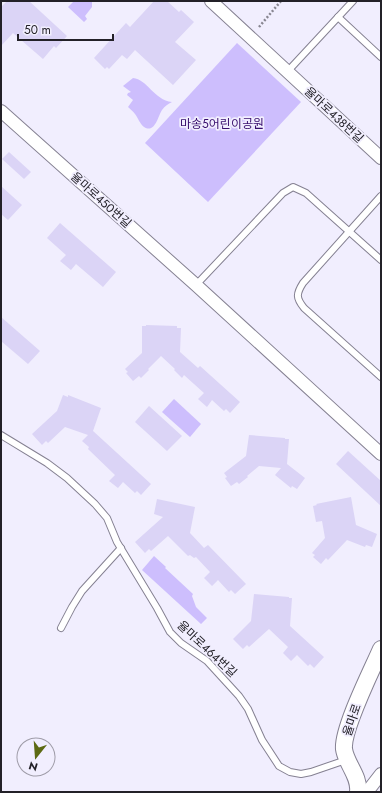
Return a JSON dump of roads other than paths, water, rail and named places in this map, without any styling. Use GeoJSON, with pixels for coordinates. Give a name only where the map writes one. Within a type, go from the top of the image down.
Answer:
{"type":"FeatureCollection","features":[{"type":"Feature","properties":{"kind":"street","name":"율마로438번길"},"geometry":{"type":"LineString","coordinates":[[211,1],[381,158]]}},
{"type":"Feature","properties":{"kind":"street","name":"율마로450번길"},"geometry":{"type":"LineString","coordinates":[[2,114],[196,285],[381,454]]}},
{"type":"Feature","properties":{"kind":"street","name":"율마로"},"geometry":{"type":"LineString","coordinates":[[358,792],[354,774],[346,760],[344,747],[346,732],[381,649]]}},
{"type":"Feature","properties":{"kind":"street"},"geometry":{"type":"LineString","coordinates":[[367,792],[381,774]]}},
{"type":"Feature","properties":{"kind":"lane"},"geometry":{"type":"LineString","coordinates":[[287,72],[353,1]]}},
{"type":"Feature","properties":{"kind":"lane"},"geometry":{"type":"LineString","coordinates":[[338,17],[381,57]]}},
{"type":"Feature","properties":{"kind":"lane"},"geometry":{"type":"LineString","coordinates":[[196,285],[283,193],[293,187],[306,193],[381,260]]}},
{"type":"Feature","properties":{"kind":"lane"},"geometry":{"type":"LineString","coordinates":[[381,196],[348,231],[303,283],[298,291],[298,300],[304,308],[381,377]]}},
{"type":"Feature","properties":{"kind":"lane","name":"율마로464번길"},"geometry":{"type":"LineString","coordinates":[[1,435],[47,463],[67,478],[107,518],[121,548],[170,632],[181,643],[207,661],[239,696],[248,710],[262,740],[279,766],[290,772],[301,774],[346,760]]}},
{"type":"Feature","properties":{"kind":"lane"},"geometry":{"type":"LineString","coordinates":[[61,628],[82,591],[121,548]]}},
{"type":"Feature","properties":{"kind":"park label","name":"마송5어린이공원"},"geometry":{"type":"Point","coordinates":[222,124]}}]}
